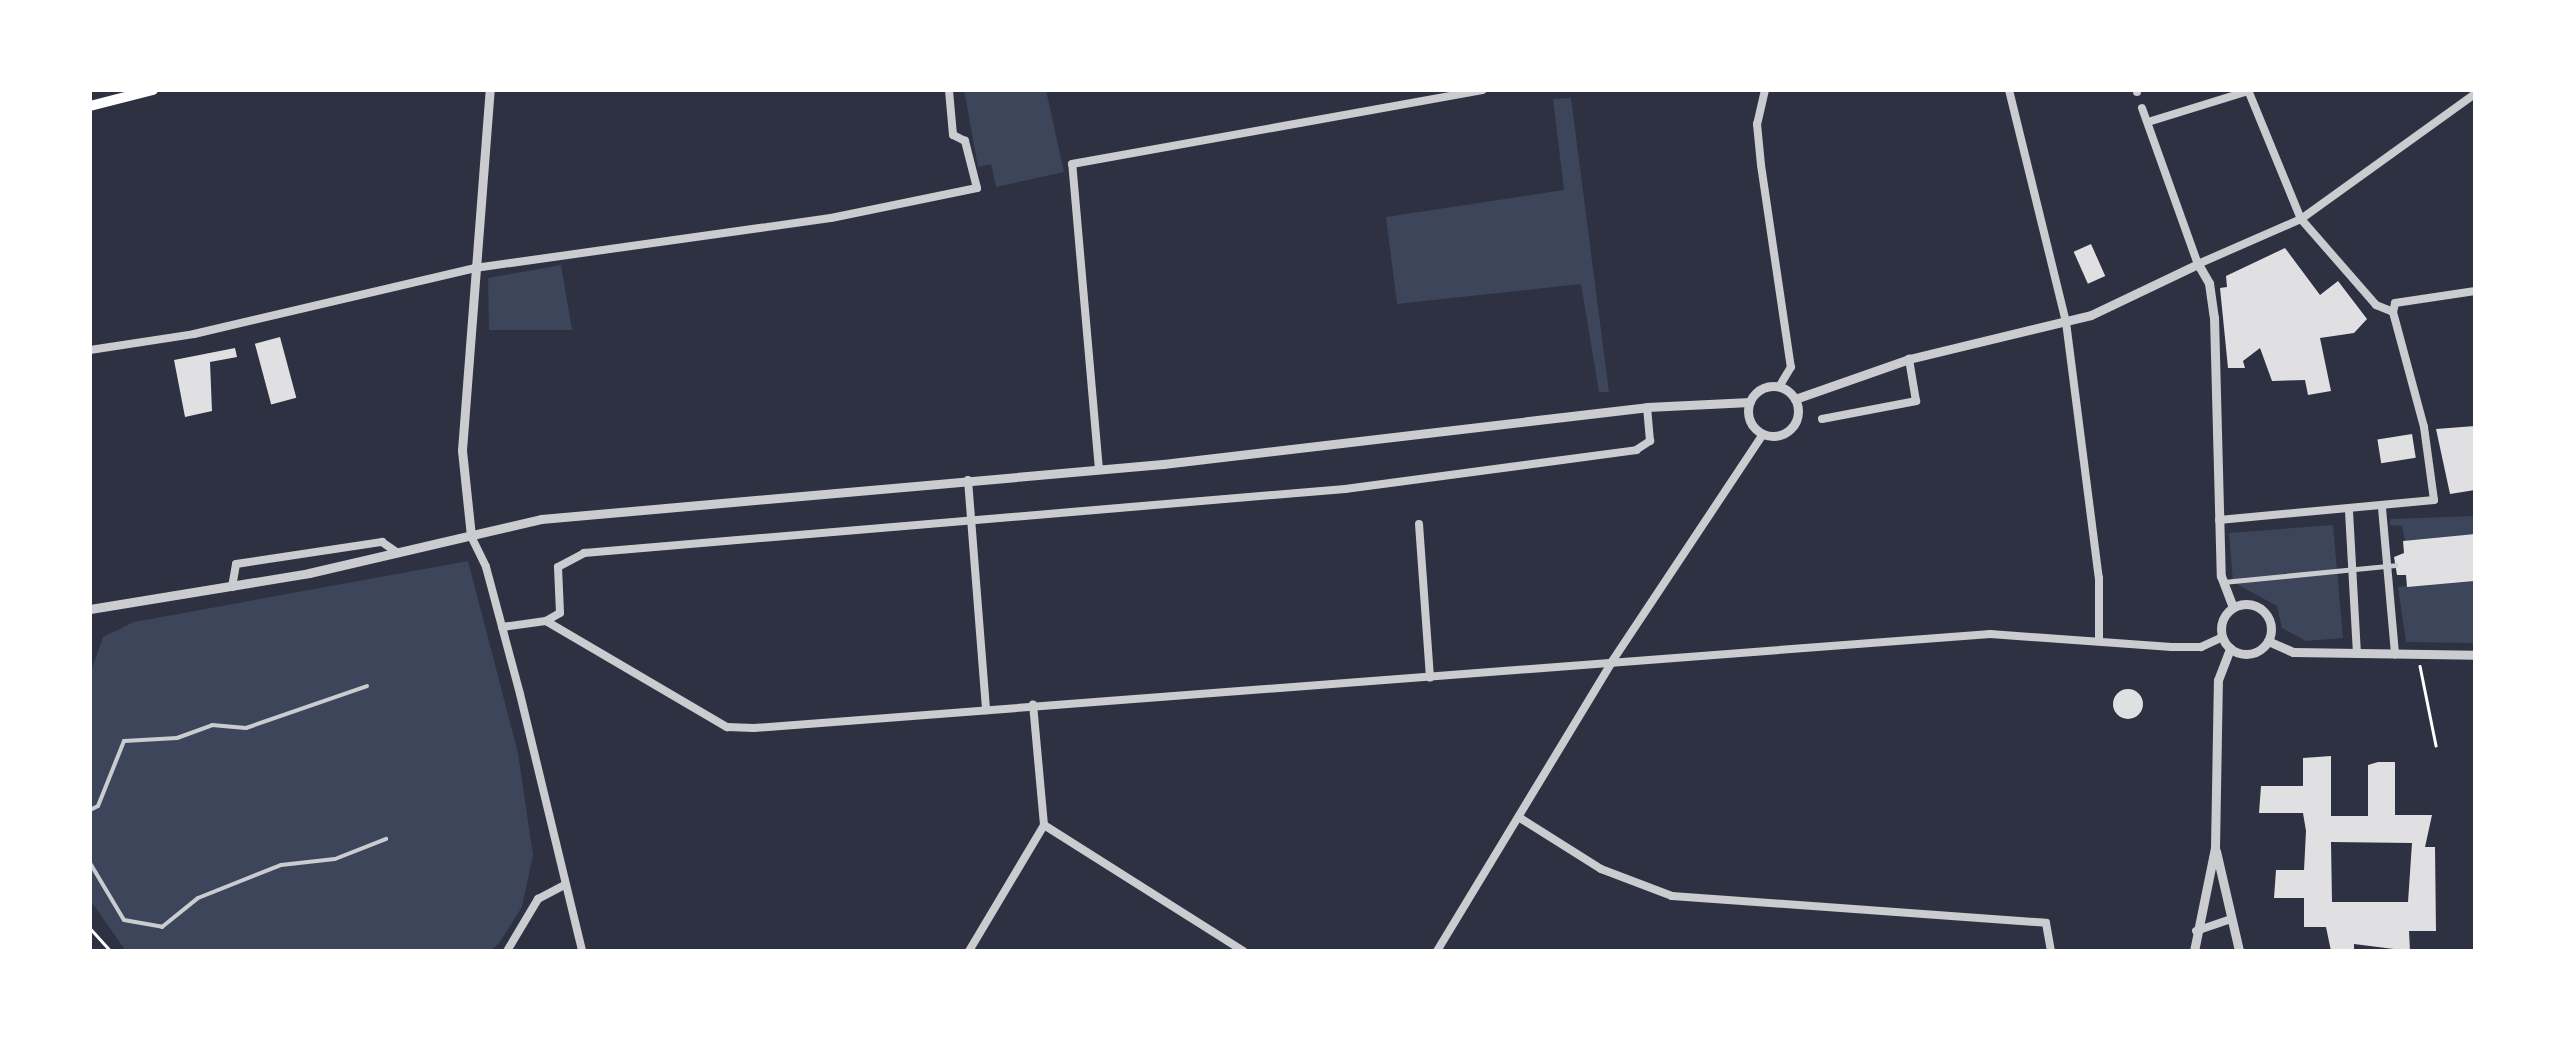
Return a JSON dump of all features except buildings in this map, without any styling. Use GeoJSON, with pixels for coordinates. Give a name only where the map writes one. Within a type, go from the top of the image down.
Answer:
{"type":"FeatureCollection","features":[{"type":"Feature","properties":{"kind":"main road"},"geometry":{"type":"LineString","coordinates":[[90,106],[152,90]]}},
{"type":"Feature","properties":{"kind":"street"},"geometry":{"type":"LineString","coordinates":[[490,90],[462,450],[471,536],[502,627],[582,951]]}},
{"type":"Feature","properties":{"kind":"street"},"geometry":{"type":"LineString","coordinates":[[90,350],[194,334],[475,268],[831,218],[977,188],[965,142],[954,135],[950,90]]}},
{"type":"Feature","properties":{"kind":"street"},"geometry":{"type":"LineString","coordinates":[[1099,470],[1072,164],[1482,90]]}},
{"type":"Feature","properties":{"kind":"street"},"geometry":{"type":"LineString","coordinates":[[1765,90],[1757,124],[1791,367],[1779,387]]}},
{"type":"Feature","properties":{"kind":"street"},"geometry":{"type":"LineString","coordinates":[[2009,90],[2066,322],[2099,578],[2099,640]]}},
{"type":"Feature","properties":{"kind":"street"},"geometry":{"type":"LineString","coordinates":[[2148,122],[2248,90],[2301,219],[2376,306],[2394,312]]}},
{"type":"Feature","properties":{"kind":"street"},"geometry":{"type":"LineString","coordinates":[[1795,399],[1909,360],[2066,322],[2301,219],[2475,94]]}},
{"type":"Feature","properties":{"kind":"street"},"geometry":{"type":"LineString","coordinates":[[2142,108],[2198,264],[2209,282],[2214,318],[2223,582],[2233,607]]}},
{"type":"Feature","properties":{"kind":"street"},"geometry":{"type":"LineString","coordinates":[[2219,520],[2382,508],[2434,500],[2424,426],[2394,312],[2396,303],[2475,291]]}},
{"type":"Feature","properties":{"kind":"street"},"geometry":{"type":"LineString","coordinates":[[1822,419],[1916,401],[1909,360]]}},
{"type":"Feature","properties":{"kind":"street"},"geometry":{"type":"LineString","coordinates":[[1437,951],[1614,660],[1764,434],[1789,431],[1798,416],[1795,399],[1779,387],[1762,390],[1750,402],[1749,417],[1764,434]]}},
{"type":"Feature","properties":{"kind":"street"},"geometry":{"type":"LineString","coordinates":[[90,610],[232,587],[471,536],[618,510],[1099,470],[1646,407],[1750,402]]}},
{"type":"Feature","properties":{"kind":"street"},"geometry":{"type":"LineString","coordinates":[[502,627],[546,621],[560,613],[562,586],[558,567],[584,553],[1345,489],[1636,450],[1650,441],[1646,407]]}},
{"type":"Feature","properties":{"kind":"street"},"geometry":{"type":"LineString","coordinates":[[968,480],[986,710]]}},
{"type":"Feature","properties":{"kind":"street"},"geometry":{"type":"LineString","coordinates":[[2382,508],[2391,565],[2395,654]]}},
{"type":"Feature","properties":{"kind":"street"},"geometry":{"type":"LineString","coordinates":[[2349,510],[2357,654]]}},
{"type":"Feature","properties":{"kind":"street"},"geometry":{"type":"LineString","coordinates":[[1419,524],[1430,678]]}},
{"type":"Feature","properties":{"kind":"street"},"geometry":{"type":"LineString","coordinates":[[232,587],[236,564],[382,542],[398,552]]}},
{"type":"Feature","properties":{"kind":"street"},"geometry":{"type":"LineString","coordinates":[[2223,582],[2391,565]]}},
{"type":"Feature","properties":{"kind":"street"},"geometry":{"type":"LineString","coordinates":[[2249,604],[2264,610],[2272,625],[2268,641],[2246,654],[2230,648],[2222,636],[2222,620],[2233,607],[2249,604]]}},
{"type":"Feature","properties":{"kind":"street"},"geometry":{"type":"LineString","coordinates":[[546,621],[727,727],[1990,634],[2201,646],[2222,636]]}},
{"type":"Feature","properties":{"kind":"street"},"geometry":{"type":"LineString","coordinates":[[2268,641],[2293,652],[2475,655]]}},
{"type":"Feature","properties":{"kind":"street"},"geometry":{"type":"LineString","coordinates":[[2230,648],[2218,680],[2215,848],[2228,920],[2239,951]]}},
{"type":"Feature","properties":{"kind":"street"},"geometry":{"type":"LineString","coordinates":[[968,951],[1044,824],[1033,705]]}},
{"type":"Feature","properties":{"kind":"street"},"geometry":{"type":"LineString","coordinates":[[1520,818],[1602,869],[1672,896],[2046,924],[2051,951]]}},
{"type":"Feature","properties":{"kind":"street"},"geometry":{"type":"LineString","coordinates":[[1044,824],[1243,951]]}},
{"type":"Feature","properties":{"kind":"street"},"geometry":{"type":"LineString","coordinates":[[2194,951],[2215,848]]}},
{"type":"Feature","properties":{"kind":"street"},"geometry":{"type":"LineString","coordinates":[[507,951],[538,899],[564,885]]}},
{"type":"Feature","properties":{"kind":"street"},"geometry":{"type":"LineString","coordinates":[[2196,930],[2228,920]]}},
{"type":"Feature","properties":{"kind":"lane"},"geometry":{"type":"LineString","coordinates":[[90,810],[98,806],[124,741],[177,738],[212,725],[246,728],[367,686]]}},
{"type":"Feature","properties":{"kind":"lane"},"geometry":{"type":"LineString","coordinates":[[90,862],[103,895],[124,920],[162,927],[198,898],[281,865],[334,859],[386,839]]}},
{"type":"Feature","properties":{"kind":"path"},"geometry":{"type":"LineString","coordinates":[[2421,654],[2420,688],[2436,746]]}},
{"type":"Feature","properties":{"kind":"path"},"geometry":{"type":"LineString","coordinates":[[90,928],[110,951]]}},
{"type":"Feature","properties":{"kind":"shaded area"},"geometry":{"type":"Polygon","coordinates":[[[964,90],[1046,90],[1064,172],[996,187],[991,164],[978,167],[964,90]]]}},
{"type":"Feature","properties":{"kind":"shaded area"},"geometry":{"type":"Polygon","coordinates":[[[1571,98],[1609,392],[1599,392],[1581,284],[1397,304],[1386,217],[1564,190],[1553,99],[1571,98]]]}},
{"type":"Feature","properties":{"kind":"shaded area"},"geometry":{"type":"Polygon","coordinates":[[[561,265],[572,330],[489,330],[488,278],[561,265]]]}},
{"type":"Feature","properties":{"kind":"shaded area"},"geometry":{"type":"Polygon","coordinates":[[[2475,516],[2475,534],[2405,541],[2402,526],[2390,525],[2390,519],[2475,516]]]}},
{"type":"Feature","properties":{"kind":"shaded area"},"geometry":{"type":"Polygon","coordinates":[[[2333,525],[2343,638],[2306,641],[2282,628],[2277,606],[2233,582],[2229,533],[2333,525]]]}},
{"type":"Feature","properties":{"kind":"shaded area"},"geometry":{"type":"Polygon","coordinates":[[[468,561],[518,753],[533,855],[522,907],[499,943],[491,951],[126,951],[90,900],[90,674],[103,637],[134,622],[468,561]]]}},
{"type":"Feature","properties":{"kind":"shaded area"},"geometry":{"type":"Polygon","coordinates":[[[2475,580],[2475,643],[2406,642],[2398,587],[2475,580]]]}}]}
